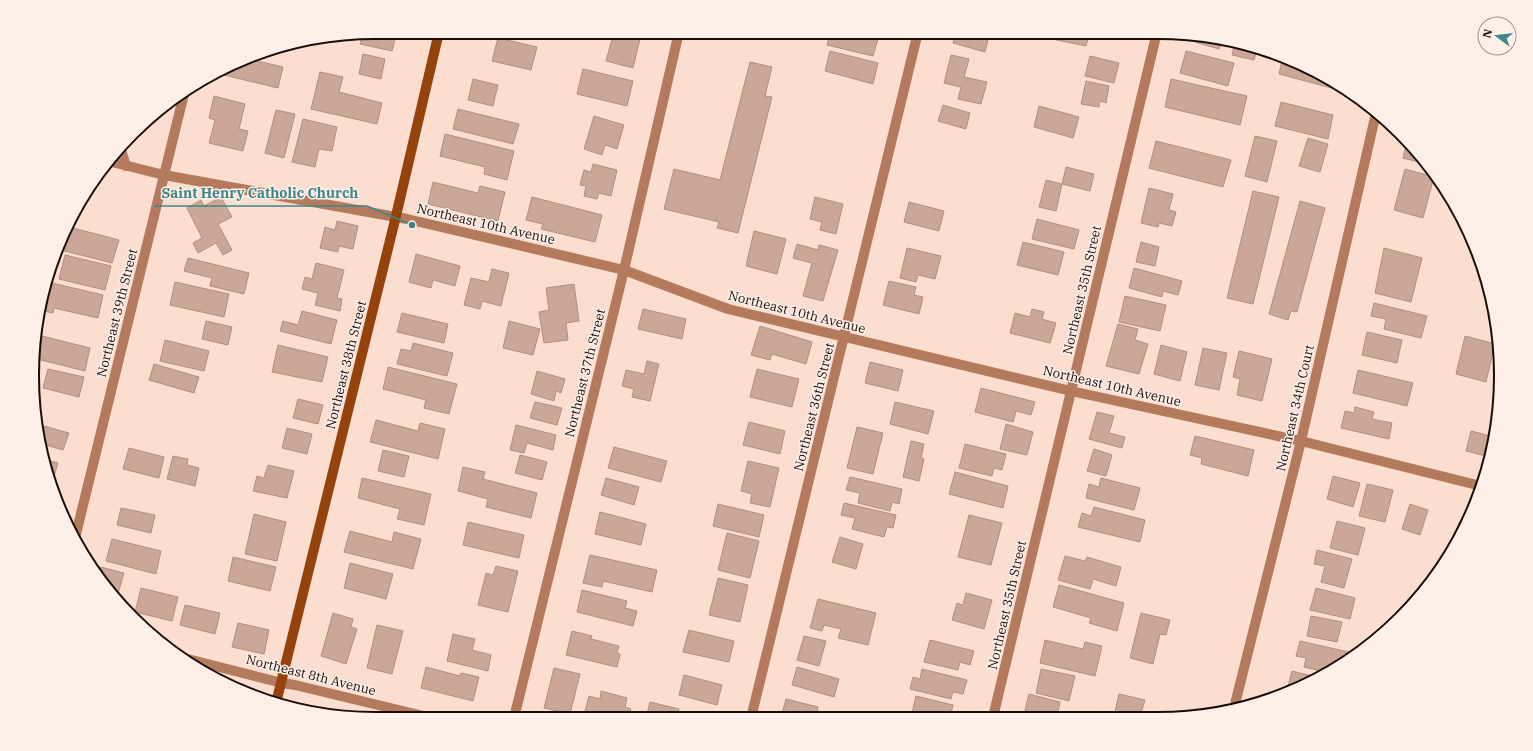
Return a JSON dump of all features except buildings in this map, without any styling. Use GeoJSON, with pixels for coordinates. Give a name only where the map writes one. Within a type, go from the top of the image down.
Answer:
{"type":"FeatureCollection","features":[{"type":"Feature","properties":{"kind":"street","name":"Northeast 38th Street"},"geometry":{"type":"LineString","coordinates":[[278,698],[396,216],[437,39]]}},
{"type":"Feature","properties":{"kind":"street","name":"Northeast 37th Street"},"geometry":{"type":"LineString","coordinates":[[515,712],[624,270],[676,39]]}},
{"type":"Feature","properties":{"kind":"street","name":"Northeast 36th Street"},"geometry":{"type":"LineString","coordinates":[[752,712],[916,39]]}},
{"type":"Feature","properties":{"kind":"street","name":"Northeast 35th Street"},"geometry":{"type":"LineString","coordinates":[[994,712],[1155,39]]}},
{"type":"Feature","properties":{"kind":"street","name":"Northeast 39th Street"},"geometry":{"type":"LineString","coordinates":[[77,530],[182,101]]}},
{"type":"Feature","properties":{"kind":"street","name":"Northeast 34th Court"},"geometry":{"type":"LineString","coordinates":[[1235,703],[1301,441],[1375,119]]}},
{"type":"Feature","properties":{"kind":"street"},"geometry":{"type":"LineString","coordinates":[[122,155],[126,166]]}},
{"type":"Feature","properties":{"kind":"street","name":"Northeast 10th Avenue"},"geometry":{"type":"LineString","coordinates":[[115,164],[164,175],[396,216],[624,270],[728,309],[1071,391],[1301,441],[1476,485]]}},
{"type":"Feature","properties":{"kind":"street","name":"Northeast 8th Avenue"},"geometry":{"type":"LineString","coordinates":[[199,662],[406,712]]}},
{"type":"Feature","properties":{"kind":"place","name":"Saint Henry Catholic Church"},"geometry":{"type":"Point","coordinates":[412,225]}}]}
